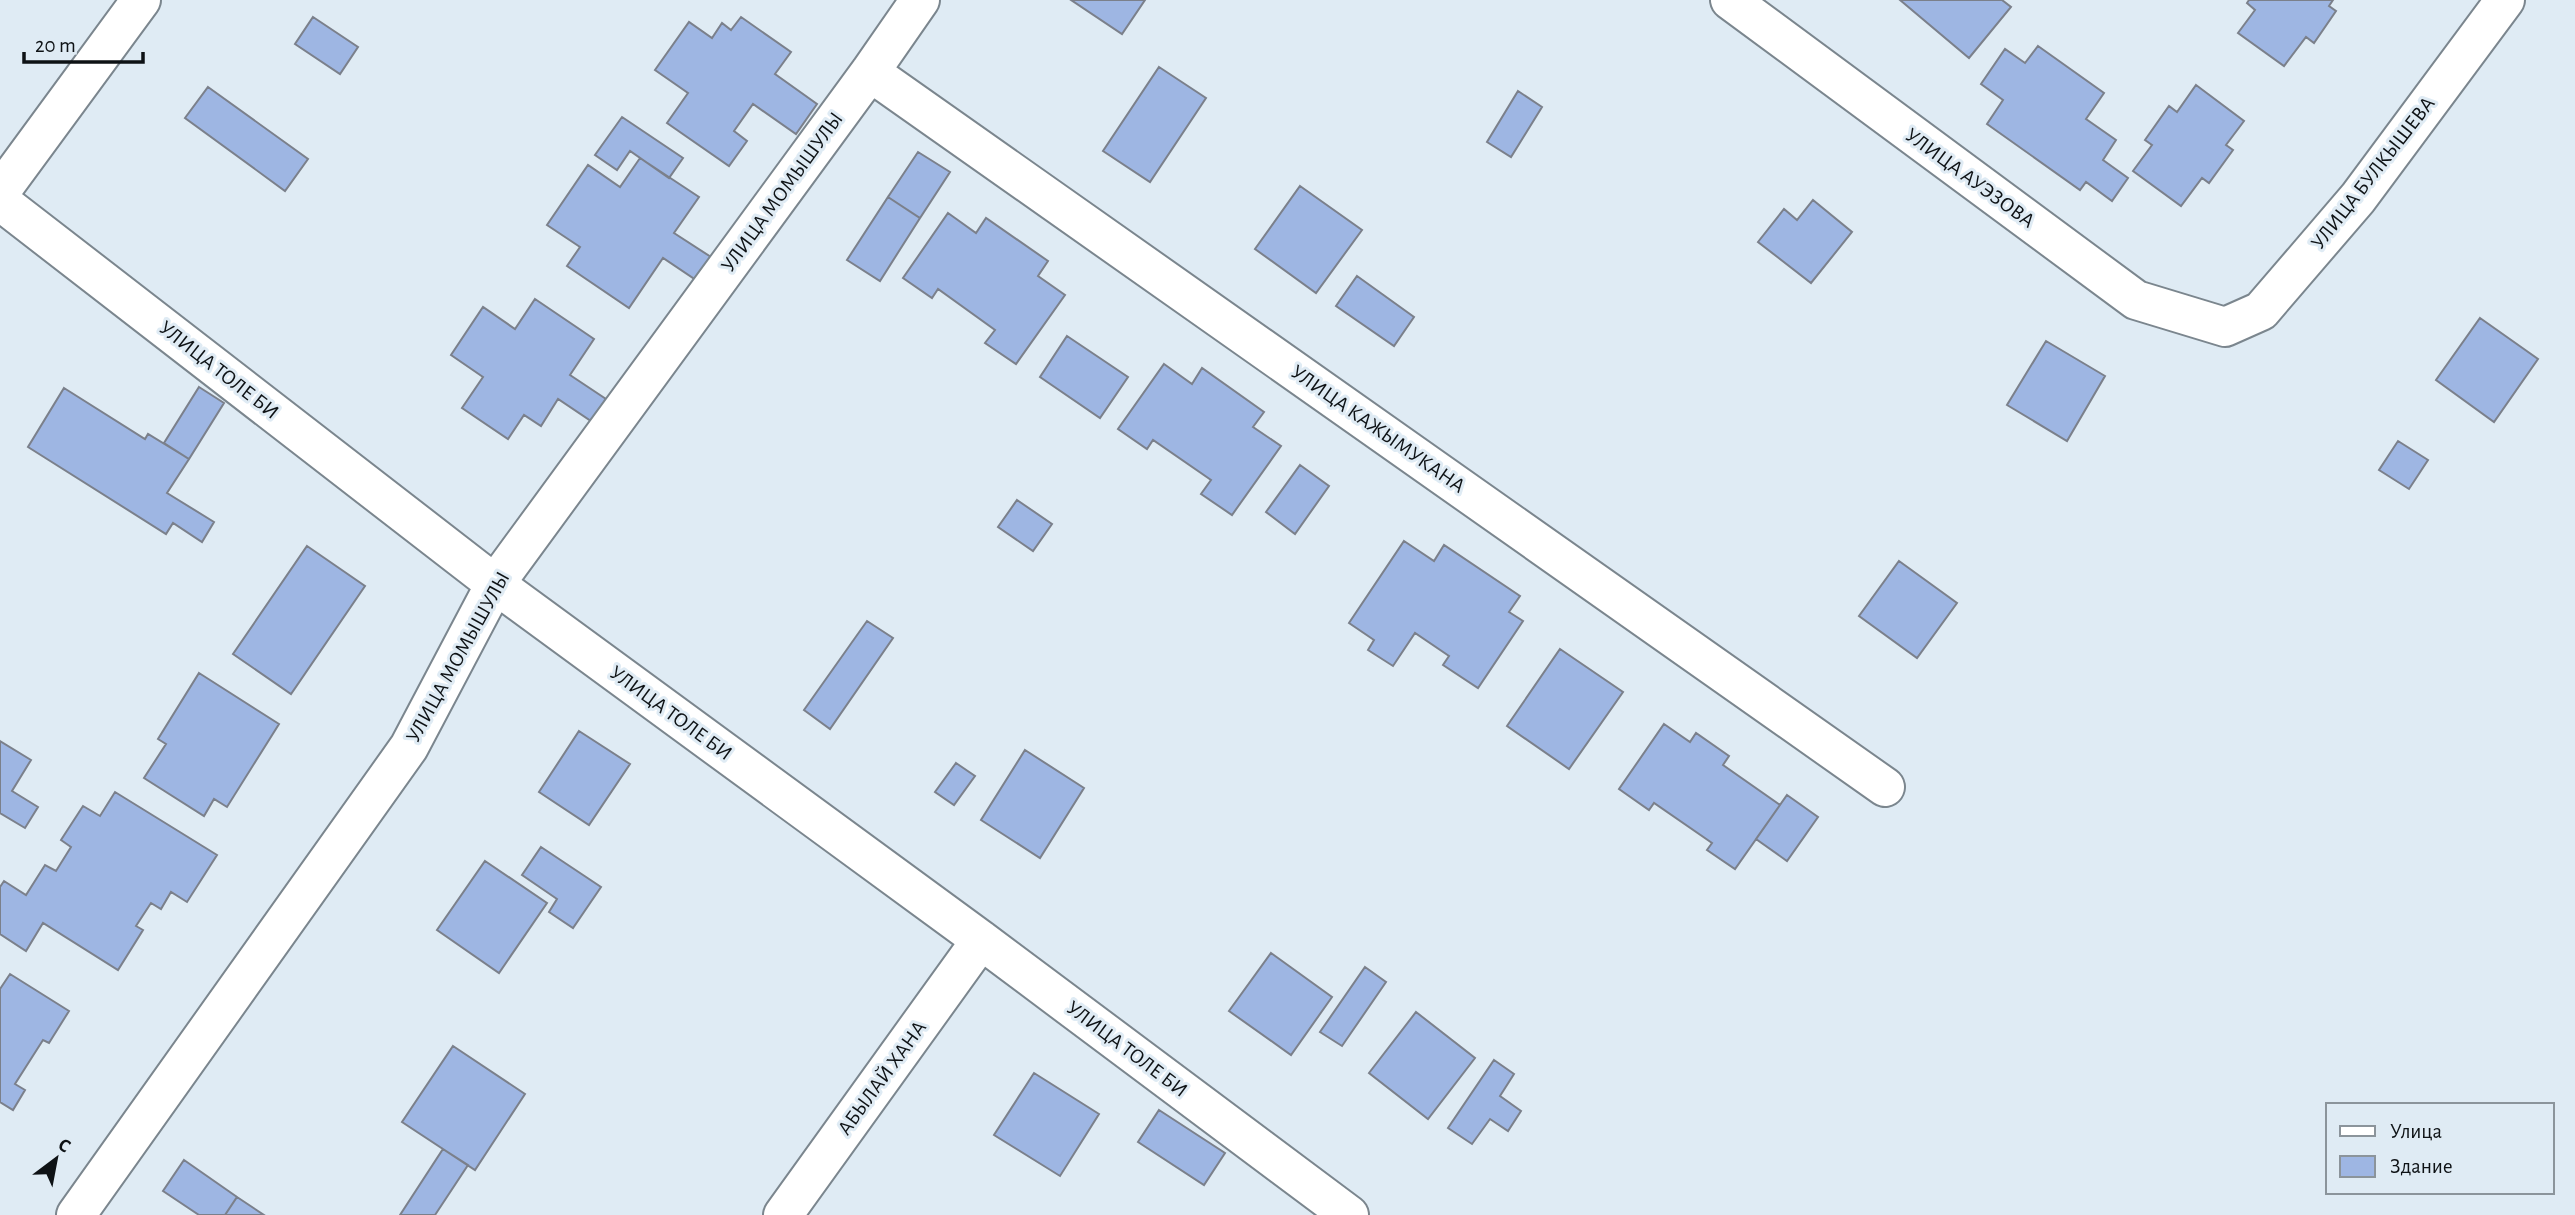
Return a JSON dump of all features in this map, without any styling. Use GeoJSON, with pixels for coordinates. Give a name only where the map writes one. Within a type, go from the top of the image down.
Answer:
{"type":"FeatureCollection","features":[{"type":"Feature","properties":{"kind":"street"},"geometry":{"type":"LineString","coordinates":[[0,192],[141,0]]}},
{"type":"Feature","properties":{"kind":"street","name":"УЛИЦА МОМЫШУЛЫ"},"geometry":{"type":"LineString","coordinates":[[76,1215],[409,747],[495,584],[920,0]]}},
{"type":"Feature","properties":{"kind":"street","name":"УЛИЦА АУЭЗОВА"},"geometry":{"type":"LineString","coordinates":[[1730,0],[2136,300],[2225,327]]}},
{"type":"Feature","properties":{"kind":"street","name":"УЛИЦА БУЛКЫШЕВА"},"geometry":{"type":"LineString","coordinates":[[2225,327],[2261,311],[2358,198],[2505,0]]}},
{"type":"Feature","properties":{"kind":"street","name":"УЛИЦА КАЖЫМУКАНА"},"geometry":{"type":"LineString","coordinates":[[870,72],[1885,787]]}},
{"type":"Feature","properties":{"kind":"street","name":"УЛИЦА ТОЛЕ БИ"},"geometry":{"type":"LineString","coordinates":[[0,201],[495,584],[981,940],[1349,1215]]}},
{"type":"Feature","properties":{"kind":"street","name":"АБЫЛАЙ ХАНА"},"geometry":{"type":"LineString","coordinates":[[783,1215],[981,940]]}},
{"type":"Feature","properties":{"kind":"building"},"geometry":{"type":"Polygon","coordinates":[[[1071,0],[1145,0],[1122,34],[1071,0]]]}},
{"type":"Feature","properties":{"kind":"building"},"geometry":{"type":"Polygon","coordinates":[[[1900,0],[2002,0],[2011,7],[1969,58],[1900,0]]]}},
{"type":"Feature","properties":{"kind":"building"},"geometry":{"type":"Polygon","coordinates":[[[2249,0],[2333,0],[2329,6],[2336,11],[2314,43],[2306,37],[2284,66],[2238,33],[2255,10],[2247,3],[2249,0]]]}},
{"type":"Feature","properties":{"kind":"building"},"geometry":{"type":"Polygon","coordinates":[[[313,17],[358,47],[340,74],[295,44],[313,17]]]}},
{"type":"Feature","properties":{"kind":"building"},"geometry":{"type":"Polygon","coordinates":[[[741,17],[791,52],[775,74],[817,104],[796,134],[753,104],[734,131],[747,141],[729,166],[667,123],[688,93],[655,70],[689,22],[712,38],[722,23],[731,30],[741,17]]]}},
{"type":"Feature","properties":{"kind":"building"},"geometry":{"type":"Polygon","coordinates":[[[2038,46],[2104,93],[2086,119],[2116,140],[2103,160],[2128,178],[2112,201],[2086,182],[2080,190],[1987,124],[2003,100],[1981,84],[2005,49],[2025,63],[2038,46]]]}},
{"type":"Feature","properties":{"kind":"building"},"geometry":{"type":"Polygon","coordinates":[[[1159,67],[1206,98],[1150,182],[1103,151],[1159,67]]]}},
{"type":"Feature","properties":{"kind":"building"},"geometry":{"type":"Polygon","coordinates":[[[2196,85],[2244,121],[2226,145],[2233,150],[2209,183],[2202,178],[2181,206],[2133,171],[2152,145],[2145,140],[2169,106],[2177,112],[2196,85]]]}},
{"type":"Feature","properties":{"kind":"building"},"geometry":{"type":"Polygon","coordinates":[[[208,87],[308,159],[285,191],[185,118],[208,87]]]}},
{"type":"Feature","properties":{"kind":"building"},"geometry":{"type":"Polygon","coordinates":[[[1518,91],[1542,107],[1511,157],[1487,142],[1518,91]]]}},
{"type":"Feature","properties":{"kind":"building"},"geometry":{"type":"Polygon","coordinates":[[[622,117],[683,158],[669,178],[630,151],[617,170],[595,155],[622,117]]]}},
{"type":"Feature","properties":{"kind":"building"},"geometry":{"type":"Polygon","coordinates":[[[918,152],[950,172],[920,218],[888,197],[918,152]]]}},
{"type":"Feature","properties":{"kind":"building"},"geometry":{"type":"Polygon","coordinates":[[[640,158],[699,197],[674,233],[711,257],[696,280],[663,258],[629,308],[567,266],[580,247],[547,225],[588,165],[620,187],[640,158]]]}},
{"type":"Feature","properties":{"kind":"building"},"geometry":{"type":"Polygon","coordinates":[[[1300,186],[1362,230],[1316,293],[1255,249],[1300,186]]]}},
{"type":"Feature","properties":{"kind":"building"},"geometry":{"type":"Polygon","coordinates":[[[888,197],[920,218],[880,281],[847,260],[888,197]]]}},
{"type":"Feature","properties":{"kind":"building"},"geometry":{"type":"Polygon","coordinates":[[[1813,200],[1852,232],[1811,283],[1758,242],[1784,209],[1797,220],[1813,200]]]}},
{"type":"Feature","properties":{"kind":"building"},"geometry":{"type":"Polygon","coordinates":[[[948,213],[976,233],[986,218],[1048,261],[1038,276],[1065,295],[1016,364],[985,343],[995,330],[938,289],[932,298],[903,278],[948,213]]]}},
{"type":"Feature","properties":{"kind":"building"},"geometry":{"type":"Polygon","coordinates":[[[1357,276],[1414,317],[1394,346],[1336,306],[1357,276]]]}},
{"type":"Feature","properties":{"kind":"building"},"geometry":{"type":"Polygon","coordinates":[[[535,299],[594,339],[570,375],[606,399],[591,421],[558,399],[541,426],[524,415],[508,439],[462,408],[483,377],[451,355],[483,307],[515,329],[535,299]]]}},
{"type":"Feature","properties":{"kind":"building"},"geometry":{"type":"Polygon","coordinates":[[[2480,318],[2538,359],[2494,422],[2436,380],[2480,318]]]}},
{"type":"Feature","properties":{"kind":"building"},"geometry":{"type":"Polygon","coordinates":[[[1067,336],[1128,377],[1100,418],[1040,377],[1067,336]]]}},
{"type":"Feature","properties":{"kind":"building"},"geometry":{"type":"Polygon","coordinates":[[[2046,341],[2105,376],[2067,441],[2007,405],[2046,341]]]}},
{"type":"Feature","properties":{"kind":"building"},"geometry":{"type":"Polygon","coordinates":[[[1164,364],[1192,384],[1202,368],[1264,412],[1253,427],[1281,446],[1232,515],[1201,494],[1211,480],[1153,440],[1147,449],[1118,429],[1164,364]]]}},
{"type":"Feature","properties":{"kind":"building"},"geometry":{"type":"Polygon","coordinates":[[[199,387],[224,403],[189,459],[164,443],[199,387]]]}},
{"type":"Feature","properties":{"kind":"building"},"geometry":{"type":"Polygon","coordinates":[[[64,388],[145,439],[148,434],[189,459],[167,493],[214,522],[202,542],[173,523],[166,534],[28,447],[64,388]]]}},
{"type":"Feature","properties":{"kind":"building"},"geometry":{"type":"Polygon","coordinates":[[[2398,441],[2428,460],[2409,489],[2379,470],[2398,441]]]}},
{"type":"Feature","properties":{"kind":"building"},"geometry":{"type":"Polygon","coordinates":[[[1300,465],[1329,486],[1295,534],[1266,512],[1300,465]]]}},
{"type":"Feature","properties":{"kind":"building"},"geometry":{"type":"Polygon","coordinates":[[[1017,500],[1052,524],[1033,551],[998,527],[1017,500]]]}},
{"type":"Feature","properties":{"kind":"building"},"geometry":{"type":"Polygon","coordinates":[[[1404,541],[1434,561],[1444,545],[1520,596],[1509,612],[1523,621],[1478,688],[1443,665],[1449,656],[1415,633],[1393,666],[1368,650],[1374,640],[1349,623],[1404,541]]]}},
{"type":"Feature","properties":{"kind":"building"},"geometry":{"type":"Polygon","coordinates":[[[307,546],[365,586],[291,694],[233,654],[307,546]]]}},
{"type":"Feature","properties":{"kind":"building"},"geometry":{"type":"Polygon","coordinates":[[[1899,561],[1957,603],[1917,658],[1859,616],[1899,561]]]}},
{"type":"Feature","properties":{"kind":"building"},"geometry":{"type":"Polygon","coordinates":[[[867,621],[893,638],[830,729],[804,710],[867,621]]]}},
{"type":"Feature","properties":{"kind":"building"},"geometry":{"type":"Polygon","coordinates":[[[1560,649],[1623,692],[1569,769],[1507,726],[1560,649]]]}},
{"type":"Feature","properties":{"kind":"building"},"geometry":{"type":"Polygon","coordinates":[[[199,673],[279,724],[227,807],[214,799],[204,816],[144,778],[166,744],[158,739],[199,673]]]}},
{"type":"Feature","properties":{"kind":"building"},"geometry":{"type":"Polygon","coordinates":[[[1664,724],[1690,742],[1696,733],[1729,756],[1723,765],[1780,805],[1735,869],[1707,850],[1712,843],[1654,803],[1649,810],[1619,789],[1664,724]]]}},
{"type":"Feature","properties":{"kind":"building"},"geometry":{"type":"Polygon","coordinates":[[[579,731],[630,764],[589,825],[539,792],[579,731]]]}},
{"type":"Feature","properties":{"kind":"building"},"geometry":{"type":"Polygon","coordinates":[[[0,741],[31,760],[12,791],[38,807],[25,828],[0,813],[0,741]]]}},
{"type":"Feature","properties":{"kind":"building"},"geometry":{"type":"Polygon","coordinates":[[[1025,750],[1084,788],[1040,858],[981,820],[1025,750]]]}},
{"type":"Feature","properties":{"kind":"building"},"geometry":{"type":"Polygon","coordinates":[[[956,763],[975,776],[954,805],[935,792],[956,763]]]}},
{"type":"Feature","properties":{"kind":"building"},"geometry":{"type":"Polygon","coordinates":[[[115,792],[217,855],[187,902],[171,892],[161,909],[151,903],[136,926],[143,930],[118,970],[43,923],[26,951],[0,934],[0,887],[4,881],[26,895],[45,865],[56,871],[71,847],[61,840],[83,806],[100,816],[115,792]]]}},
{"type":"Feature","properties":{"kind":"building"},"geometry":{"type":"Polygon","coordinates":[[[1787,795],[1818,817],[1787,861],[1756,839],[1787,795]]]}},
{"type":"Feature","properties":{"kind":"building"},"geometry":{"type":"Polygon","coordinates":[[[541,847],[601,887],[573,928],[549,912],[557,899],[522,875],[541,847]]]}},
{"type":"Feature","properties":{"kind":"building"},"geometry":{"type":"Polygon","coordinates":[[[485,861],[547,903],[499,973],[437,930],[485,861]]]}},
{"type":"Feature","properties":{"kind":"building"},"geometry":{"type":"Polygon","coordinates":[[[1271,953],[1332,997],[1291,1055],[1229,1011],[1271,953]]]}},
{"type":"Feature","properties":{"kind":"building"},"geometry":{"type":"Polygon","coordinates":[[[1365,967],[1386,982],[1342,1046],[1320,1032],[1365,967]]]}},
{"type":"Feature","properties":{"kind":"building"},"geometry":{"type":"Polygon","coordinates":[[[10,974],[69,1011],[49,1043],[43,1040],[15,1084],[25,1090],[13,1110],[0,1102],[0,989],[10,974]]]}},
{"type":"Feature","properties":{"kind":"building"},"geometry":{"type":"Polygon","coordinates":[[[1416,1012],[1475,1058],[1428,1119],[1369,1073],[1416,1012]]]}},
{"type":"Feature","properties":{"kind":"building"},"geometry":{"type":"Polygon","coordinates":[[[453,1046],[525,1094],[475,1170],[402,1122],[453,1046]]]}},
{"type":"Feature","properties":{"kind":"building"},"geometry":{"type":"Polygon","coordinates":[[[1494,1060],[1514,1074],[1500,1096],[1521,1111],[1508,1131],[1490,1119],[1472,1144],[1448,1128],[1494,1060]]]}},
{"type":"Feature","properties":{"kind":"building"},"geometry":{"type":"Polygon","coordinates":[[[1034,1073],[1099,1114],[1060,1176],[994,1135],[1034,1073]]]}},
{"type":"Feature","properties":{"kind":"building"},"geometry":{"type":"Polygon","coordinates":[[[1159,1110],[1225,1153],[1204,1185],[1138,1142],[1159,1110]]]}},
{"type":"Feature","properties":{"kind":"building"},"geometry":{"type":"Polygon","coordinates":[[[443,1149],[468,1165],[435,1215],[400,1215],[443,1149]]]}},
{"type":"Feature","properties":{"kind":"building"},"geometry":{"type":"Polygon","coordinates":[[[184,1160],[237,1197],[225,1215],[199,1215],[163,1191],[184,1160]]]}},
{"type":"Feature","properties":{"kind":"building"},"geometry":{"type":"Polygon","coordinates":[[[237,1197],[264,1215],[225,1215],[237,1197]]]}}]}
